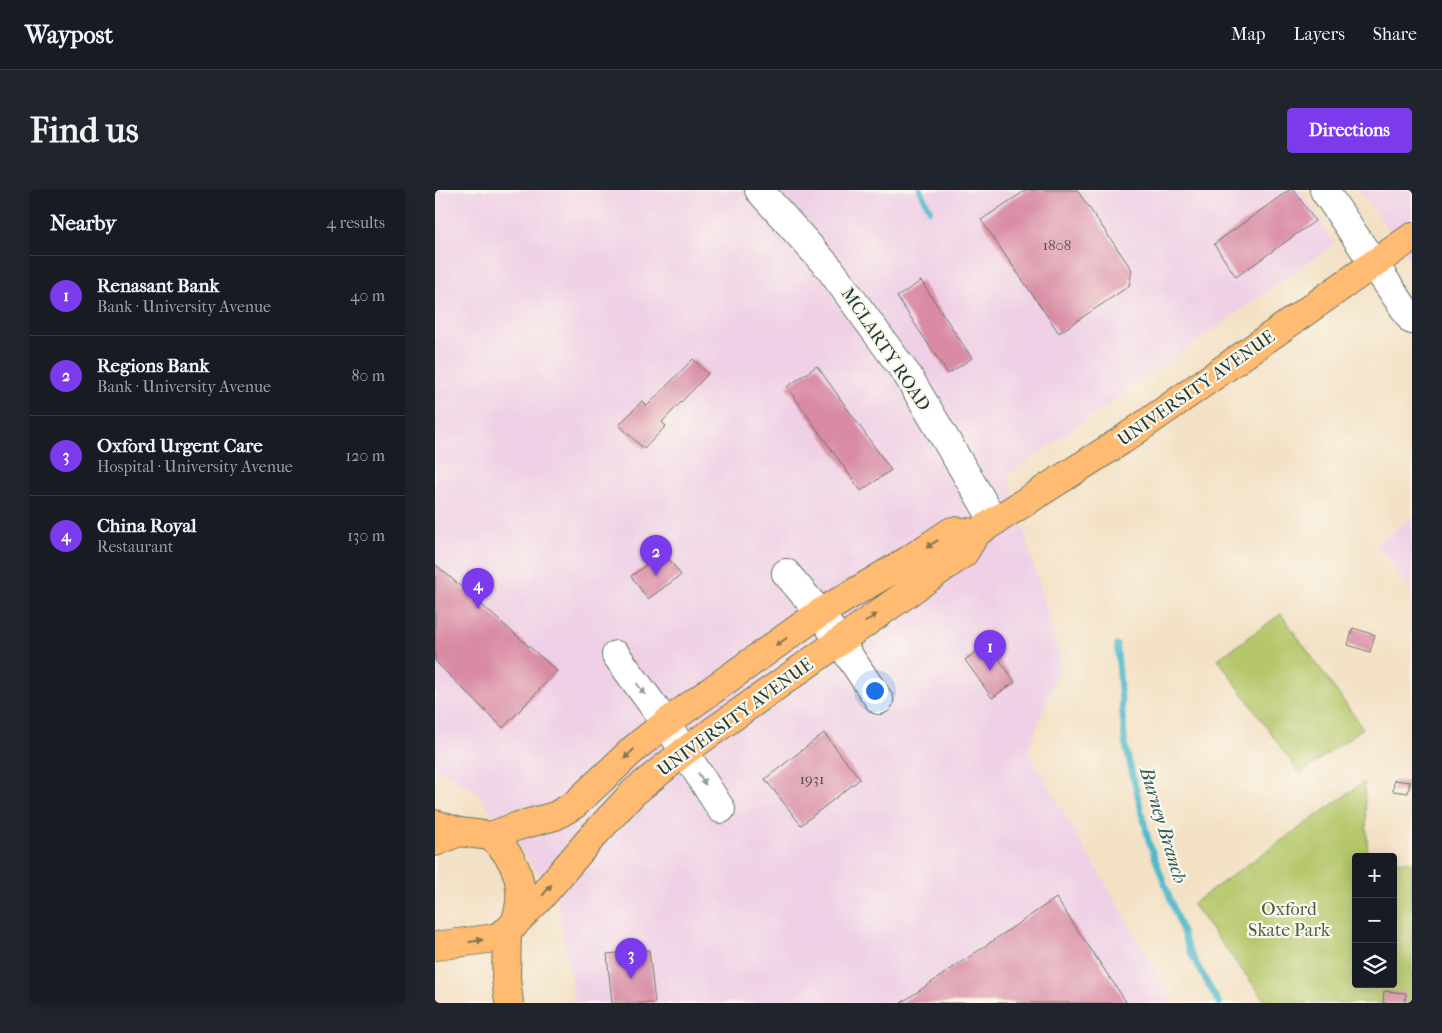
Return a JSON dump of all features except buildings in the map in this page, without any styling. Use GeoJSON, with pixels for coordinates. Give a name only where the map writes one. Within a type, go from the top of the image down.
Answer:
{"type":"FeatureCollection","features":[{"type":"Feature","properties":{"kind":"main road","name":"UNIVERSITY AVENUE"},"geometry":{"type":"LineString","coordinates":[[435,946],[495,938],[510,928],[634,792],[685,752],[964,553],[985,527],[1121,441],[1412,236]]}},
{"type":"Feature","properties":{"kind":"main road","name":"UNIVERSITY AVENUE"},"geometry":{"type":"LineString","coordinates":[[443,833],[491,836],[555,816],[574,805],[636,747],[666,723],[821,613],[907,562],[952,531],[985,527]]}},
{"type":"Feature","properties":{"kind":"main road"},"geometry":{"type":"LineString","coordinates":[[491,836],[504,848],[511,860],[522,894],[520,911],[510,928],[506,978],[509,1003]]}},
{"type":"Feature","properties":{"kind":"street","name":"MCLARTY ROAD"},"geometry":{"type":"LineString","coordinates":[[759,190],[830,269],[908,376],[985,527]]}},
{"type":"Feature","properties":{"kind":"street"},"geometry":{"type":"LineString","coordinates":[[1323,190],[1412,320]]}},
{"type":"Feature","properties":{"kind":"street"},"geometry":{"type":"LineString","coordinates":[[786,573],[821,613],[879,700]]}},
{"type":"Feature","properties":{"kind":"street"},"geometry":{"type":"LineString","coordinates":[[616,655],[666,723],[721,809]]}},
{"type":"Feature","properties":{"kind":"shaded area"},"geometry":{"type":"Polygon","coordinates":[[[435,190],[1301,190],[1334,244],[1008,475],[1061,662],[1028,751],[1175,1003],[575,1003],[556,897],[475,789],[435,769],[435,190]]]}},
{"type":"Feature","properties":{"kind":"shaded area"},"geometry":{"type":"Polygon","coordinates":[[[1359,190],[1412,190],[1412,262],[1376,212],[1359,190]]]}},
{"type":"Feature","properties":{"kind":"shaded area"},"geometry":{"type":"Polygon","coordinates":[[[1412,518],[1412,593],[1376,544],[1412,518]]]}},
{"type":"Feature","properties":{"kind":"green space"},"geometry":{"type":"Polygon","coordinates":[[[1281,614],[1363,728],[1300,774],[1218,659],[1281,614]]]}},
{"type":"Feature","properties":{"kind":"green space","name":"Oxford Skate Park"},"geometry":{"type":"Polygon","coordinates":[[[1364,782],[1368,853],[1352,853],[1352,988],[1397,988],[1397,861],[1412,862],[1412,1003],[1267,1003],[1192,904],[1364,782]]]}},
{"type":"Feature","properties":{"kind":"waterway","name":"Burney Branch"},"geometry":{"type":"LineString","coordinates":[[920,190],[930,210]]}},
{"type":"Feature","properties":{"kind":"waterway","name":"Burney Branch"},"geometry":{"type":"LineString","coordinates":[[1117,645],[1125,744],[1149,842],[1190,952],[1219,1003]]}},
{"type":"Feature","properties":{"kind":"place","name":"Regions Bank"},"geometry":{"type":"Point","coordinates":[656,576]}},
{"type":"Feature","properties":{"kind":"place","name":"China Royal"},"geometry":{"type":"Point","coordinates":[478,609]}},
{"type":"Feature","properties":{"kind":"place","name":"Renasant Bank"},"geometry":{"type":"Point","coordinates":[990,671]}},
{"type":"Feature","properties":{"kind":"place","name":"Oxford Urgent Care"},"geometry":{"type":"Point","coordinates":[631,979]}}]}
